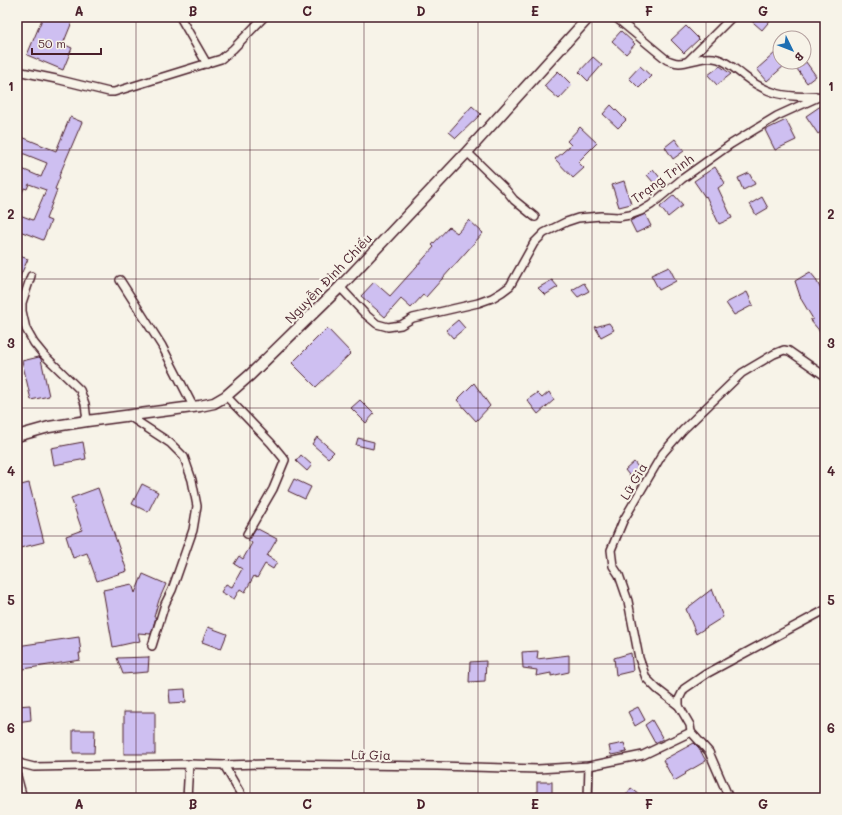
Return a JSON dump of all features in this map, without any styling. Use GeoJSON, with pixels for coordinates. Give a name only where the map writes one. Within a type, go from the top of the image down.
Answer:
{"type":"FeatureCollection","features":[{"type":"Feature","properties":{"kind":"main road","name":"Nguyễn Đình Chiểu"},"geometry":{"type":"LineString","coordinates":[[17,436],[48,428],[87,421],[194,408],[214,403],[226,396],[250,375],[340,287],[467,152],[589,17]]}},
{"type":"Feature","properties":{"kind":"street"},"geometry":{"type":"LineString","coordinates":[[180,17],[207,64]]}},
{"type":"Feature","properties":{"kind":"street"},"geometry":{"type":"LineString","coordinates":[[17,72],[56,79],[109,92],[221,59],[264,17]]}},
{"type":"Feature","properties":{"kind":"street","name":"Trạng Trình"},"geometry":{"type":"LineString","coordinates":[[615,17],[667,60],[678,63],[705,57],[717,58],[732,66],[745,77],[764,89],[779,95],[791,97],[823,95]]}},
{"type":"Feature","properties":{"kind":"street"},"geometry":{"type":"LineString","coordinates":[[688,61],[732,17]]}},
{"type":"Feature","properties":{"kind":"street","name":"Trạng Trình"},"geometry":{"type":"LineString","coordinates":[[340,287],[365,314],[377,324],[388,327],[402,326],[413,318],[478,303],[492,298],[510,286],[534,243],[544,233],[578,218],[601,216],[618,217],[641,211],[731,144],[777,116],[823,95]]}},
{"type":"Feature","properties":{"kind":"street"},"geometry":{"type":"LineString","coordinates":[[467,152],[506,190],[514,200],[535,217]]}},
{"type":"Feature","properties":{"kind":"street"},"geometry":{"type":"LineString","coordinates":[[31,276],[22,303],[22,311],[26,329],[34,343],[43,354],[80,390],[85,404],[87,421]]}},
{"type":"Feature","properties":{"kind":"street"},"geometry":{"type":"LineString","coordinates":[[120,280],[162,346],[194,408]]}},
{"type":"Feature","properties":{"kind":"street","name":"Lữ Gia"},"geometry":{"type":"LineString","coordinates":[[17,762],[34,767],[265,764],[538,769],[589,766],[643,755],[691,732],[690,725],[679,706],[651,684],[646,678],[641,665],[628,601],[611,558],[611,550],[620,528],[663,453],[683,430],[742,373],[774,354],[784,350],[789,351],[825,376]]}},
{"type":"Feature","properties":{"kind":"street"},"geometry":{"type":"LineString","coordinates":[[226,396],[285,460],[273,489],[247,534]]}},
{"type":"Feature","properties":{"kind":"street"},"geometry":{"type":"LineString","coordinates":[[129,416],[170,443],[184,457],[192,480],[197,506],[193,530],[172,590],[165,604],[152,646]]}},
{"type":"Feature","properties":{"kind":"street"},"geometry":{"type":"LineString","coordinates":[[679,706],[681,694],[696,681],[825,610]]}},
{"type":"Feature","properties":{"kind":"street"},"geometry":{"type":"LineString","coordinates":[[691,732],[709,752],[729,798]]}},
{"type":"Feature","properties":{"kind":"street"},"geometry":{"type":"LineString","coordinates":[[188,798],[189,764]]}},
{"type":"Feature","properties":{"kind":"street"},"geometry":{"type":"LineString","coordinates":[[224,765],[243,798]]}},
{"type":"Feature","properties":{"kind":"street"},"geometry":{"type":"LineString","coordinates":[[588,798],[589,766]]}},
{"type":"Feature","properties":{"kind":"street"},"geometry":{"type":"LineString","coordinates":[[17,776],[23,798]]}},
{"type":"Feature","properties":{"kind":"building"},"geometry":{"type":"Polygon","coordinates":[[[43,17],[62,17],[72,22],[63,44],[72,48],[63,70],[27,55],[43,17]]]}},
{"type":"Feature","properties":{"kind":"building"},"geometry":{"type":"Polygon","coordinates":[[[747,17],[773,17],[762,30],[747,17]]]}},
{"type":"Feature","properties":{"kind":"building"},"geometry":{"type":"Polygon","coordinates":[[[686,26],[699,39],[684,53],[671,40],[686,26]]]}},
{"type":"Feature","properties":{"kind":"building"},"geometry":{"type":"Polygon","coordinates":[[[621,31],[635,44],[626,54],[612,41],[621,31]]]}},
{"type":"Feature","properties":{"kind":"building"},"geometry":{"type":"Polygon","coordinates":[[[772,56],[772,70],[779,70],[767,81],[757,69],[772,56]]]}},
{"type":"Feature","properties":{"kind":"building"},"geometry":{"type":"Polygon","coordinates":[[[593,57],[602,65],[588,81],[579,72],[593,57]]]}},
{"type":"Feature","properties":{"kind":"building"},"geometry":{"type":"Polygon","coordinates":[[[640,66],[651,76],[639,88],[629,78],[640,66]]]}},
{"type":"Feature","properties":{"kind":"building"},"geometry":{"type":"Polygon","coordinates":[[[720,66],[731,74],[717,85],[708,75],[720,66]]]}},
{"type":"Feature","properties":{"kind":"building"},"geometry":{"type":"Polygon","coordinates":[[[798,70],[812,70],[816,76],[807,83],[798,70]]]}},
{"type":"Feature","properties":{"kind":"building"},"geometry":{"type":"Polygon","coordinates":[[[558,71],[572,85],[559,99],[544,86],[558,71]]]}},
{"type":"Feature","properties":{"kind":"building"},"geometry":{"type":"Polygon","coordinates":[[[825,103],[825,129],[818,134],[806,116],[825,103]]]}},
{"type":"Feature","properties":{"kind":"building"},"geometry":{"type":"Polygon","coordinates":[[[611,105],[626,120],[618,128],[603,114],[611,105]]]}},
{"type":"Feature","properties":{"kind":"building"},"geometry":{"type":"Polygon","coordinates":[[[472,106],[481,114],[456,138],[449,132],[472,106]]]}},
{"type":"Feature","properties":{"kind":"building"},"geometry":{"type":"Polygon","coordinates":[[[70,117],[82,122],[59,176],[60,177],[55,189],[57,190],[46,219],[51,221],[43,240],[17,230],[17,214],[33,220],[46,190],[29,184],[27,189],[24,188],[17,205],[17,182],[22,169],[41,177],[47,163],[17,151],[17,135],[56,151],[70,117]]]}},
{"type":"Feature","properties":{"kind":"building"},"geometry":{"type":"Polygon","coordinates":[[[786,120],[796,140],[775,150],[765,130],[786,120]]]}},
{"type":"Feature","properties":{"kind":"building"},"geometry":{"type":"Polygon","coordinates":[[[580,127],[597,143],[578,162],[584,168],[573,178],[555,159],[571,145],[567,141],[580,127]]]}},
{"type":"Feature","properties":{"kind":"building"},"geometry":{"type":"Polygon","coordinates":[[[675,139],[684,151],[673,159],[665,147],[675,139]]]}},
{"type":"Feature","properties":{"kind":"building"},"geometry":{"type":"Polygon","coordinates":[[[715,167],[725,183],[718,188],[732,218],[719,224],[706,196],[705,197],[694,181],[715,167]]]}},
{"type":"Feature","properties":{"kind":"building"},"geometry":{"type":"Polygon","coordinates":[[[653,169],[665,184],[659,189],[647,175],[653,169]]]}},
{"type":"Feature","properties":{"kind":"building"},"geometry":{"type":"Polygon","coordinates":[[[749,173],[755,184],[743,190],[738,178],[749,173]]]}},
{"type":"Feature","properties":{"kind":"building"},"geometry":{"type":"Polygon","coordinates":[[[624,181],[631,204],[619,207],[612,185],[624,181]]]}},
{"type":"Feature","properties":{"kind":"building"},"geometry":{"type":"Polygon","coordinates":[[[674,195],[683,205],[668,217],[660,207],[674,195]]]}},
{"type":"Feature","properties":{"kind":"building"},"geometry":{"type":"Polygon","coordinates":[[[762,197],[768,208],[756,215],[750,204],[762,197]]]}},
{"type":"Feature","properties":{"kind":"building"},"geometry":{"type":"Polygon","coordinates":[[[645,214],[651,226],[636,233],[630,221],[645,214]]]}},
{"type":"Feature","properties":{"kind":"building"},"geometry":{"type":"Polygon","coordinates":[[[469,220],[483,233],[426,297],[423,295],[411,308],[401,299],[385,317],[361,296],[374,282],[390,296],[434,247],[432,245],[449,227],[457,233],[469,220]]]}},
{"type":"Feature","properties":{"kind":"building"},"geometry":{"type":"Polygon","coordinates":[[[17,255],[28,259],[17,283],[17,255]]]}},
{"type":"Feature","properties":{"kind":"building"},"geometry":{"type":"Polygon","coordinates":[[[669,267],[676,281],[659,290],[651,275],[669,267]]]}},
{"type":"Feature","properties":{"kind":"building"},"geometry":{"type":"Polygon","coordinates":[[[810,272],[815,278],[825,297],[825,342],[818,329],[810,320],[813,319],[801,299],[795,281],[810,272]]]}},
{"type":"Feature","properties":{"kind":"building"},"geometry":{"type":"Polygon","coordinates":[[[552,280],[558,287],[545,295],[538,288],[552,280]]]}},
{"type":"Feature","properties":{"kind":"building"},"geometry":{"type":"Polygon","coordinates":[[[584,283],[589,291],[578,297],[572,290],[584,283]]]}},
{"type":"Feature","properties":{"kind":"building"},"geometry":{"type":"Polygon","coordinates":[[[747,292],[753,305],[734,315],[726,303],[747,292]]]}},
{"type":"Feature","properties":{"kind":"building"},"geometry":{"type":"Polygon","coordinates":[[[458,320],[465,328],[453,338],[446,330],[458,320]]]}},
{"type":"Feature","properties":{"kind":"building"},"geometry":{"type":"Polygon","coordinates":[[[609,323],[614,330],[601,337],[595,327],[609,323]]]}},
{"type":"Feature","properties":{"kind":"building"},"geometry":{"type":"Polygon","coordinates":[[[327,328],[351,353],[316,387],[292,363],[327,328]]]}},
{"type":"Feature","properties":{"kind":"building"},"geometry":{"type":"Polygon","coordinates":[[[39,357],[41,359],[49,396],[31,400],[22,361],[39,357]]]}},
{"type":"Feature","properties":{"kind":"building"},"geometry":{"type":"Polygon","coordinates":[[[474,383],[490,406],[476,421],[457,400],[474,383]]]}},
{"type":"Feature","properties":{"kind":"building"},"geometry":{"type":"Polygon","coordinates":[[[549,392],[554,400],[538,414],[527,400],[537,393],[542,398],[549,392]]]}},
{"type":"Feature","properties":{"kind":"building"},"geometry":{"type":"Polygon","coordinates":[[[360,400],[374,414],[366,423],[351,408],[360,400]]]}},
{"type":"Feature","properties":{"kind":"building"},"geometry":{"type":"Polygon","coordinates":[[[317,437],[334,452],[328,458],[312,444],[317,437]]]}},
{"type":"Feature","properties":{"kind":"building"},"geometry":{"type":"Polygon","coordinates":[[[358,438],[374,442],[373,449],[356,445],[358,438]]]}},
{"type":"Feature","properties":{"kind":"building"},"geometry":{"type":"Polygon","coordinates":[[[83,442],[86,459],[54,465],[51,448],[83,442]]]}},
{"type":"Feature","properties":{"kind":"building"},"geometry":{"type":"Polygon","coordinates":[[[301,455],[312,465],[307,471],[296,461],[301,455]]]}},
{"type":"Feature","properties":{"kind":"building"},"geometry":{"type":"Polygon","coordinates":[[[634,462],[642,472],[633,480],[625,470],[634,462]]]}},
{"type":"Feature","properties":{"kind":"building"},"geometry":{"type":"Polygon","coordinates":[[[294,479],[311,487],[305,499],[288,491],[294,479]]]}},
{"type":"Feature","properties":{"kind":"building"},"geometry":{"type":"Polygon","coordinates":[[[29,483],[44,542],[20,548],[17,537],[17,486],[29,483]]]}},
{"type":"Feature","properties":{"kind":"building"},"geometry":{"type":"Polygon","coordinates":[[[142,484],[158,492],[148,512],[132,504],[142,484]]]}},
{"type":"Feature","properties":{"kind":"building"},"geometry":{"type":"Polygon","coordinates":[[[98,488],[127,571],[97,581],[87,553],[73,558],[66,536],[82,530],[71,498],[98,488]]]}},
{"type":"Feature","properties":{"kind":"building"},"geometry":{"type":"Polygon","coordinates":[[[256,528],[277,539],[267,556],[277,562],[273,569],[265,564],[257,578],[254,576],[245,592],[240,589],[234,599],[221,592],[226,584],[232,587],[242,569],[234,564],[239,556],[243,559],[252,543],[248,540],[256,528]]]}},
{"type":"Feature","properties":{"kind":"building"},"geometry":{"type":"Polygon","coordinates":[[[143,574],[166,584],[159,600],[151,634],[138,633],[140,641],[113,647],[103,590],[132,584],[135,593],[143,574]]]}},
{"type":"Feature","properties":{"kind":"building"},"geometry":{"type":"Polygon","coordinates":[[[712,589],[723,617],[696,634],[686,609],[712,589]]]}},
{"type":"Feature","properties":{"kind":"building"},"geometry":{"type":"Polygon","coordinates":[[[208,627],[227,634],[221,649],[202,642],[208,627]]]}},
{"type":"Feature","properties":{"kind":"building"},"geometry":{"type":"Polygon","coordinates":[[[79,637],[81,653],[79,653],[80,660],[17,670],[17,646],[79,637]]]}},
{"type":"Feature","properties":{"kind":"building"},"geometry":{"type":"Polygon","coordinates":[[[538,651],[537,659],[569,655],[569,672],[551,676],[551,673],[536,676],[537,670],[523,668],[522,652],[538,651]]]}},
{"type":"Feature","properties":{"kind":"building"},"geometry":{"type":"Polygon","coordinates":[[[631,653],[633,671],[616,675],[614,658],[631,653]]]}},
{"type":"Feature","properties":{"kind":"building"},"geometry":{"type":"Polygon","coordinates":[[[149,657],[148,672],[123,674],[117,658],[149,657]]]}},
{"type":"Feature","properties":{"kind":"building"},"geometry":{"type":"Polygon","coordinates":[[[486,661],[485,681],[469,682],[470,662],[486,661]]]}},
{"type":"Feature","properties":{"kind":"building"},"geometry":{"type":"Polygon","coordinates":[[[185,689],[186,702],[170,703],[169,690],[185,689]]]}},
{"type":"Feature","properties":{"kind":"building"},"geometry":{"type":"Polygon","coordinates":[[[30,705],[31,720],[17,722],[17,706],[30,705]]]}},
{"type":"Feature","properties":{"kind":"building"},"geometry":{"type":"Polygon","coordinates":[[[638,707],[645,720],[635,726],[628,712],[638,707]]]}},
{"type":"Feature","properties":{"kind":"building"},"geometry":{"type":"Polygon","coordinates":[[[124,712],[155,712],[155,754],[124,754],[124,712]]]}},
{"type":"Feature","properties":{"kind":"building"},"geometry":{"type":"Polygon","coordinates":[[[652,720],[663,739],[655,743],[645,725],[652,720]]]}},
{"type":"Feature","properties":{"kind":"building"},"geometry":{"type":"Polygon","coordinates":[[[73,730],[95,730],[94,753],[73,753],[73,730]]]}},
{"type":"Feature","properties":{"kind":"building"},"geometry":{"type":"Polygon","coordinates":[[[624,743],[627,752],[611,755],[609,746],[624,743]]]}},
{"type":"Feature","properties":{"kind":"building"},"geometry":{"type":"Polygon","coordinates":[[[694,743],[699,748],[706,761],[674,781],[663,760],[694,743]]]}},
{"type":"Feature","properties":{"kind":"building"},"geometry":{"type":"Polygon","coordinates":[[[537,782],[552,782],[552,798],[537,798],[537,782]]]}},
{"type":"Feature","properties":{"kind":"building"},"geometry":{"type":"Polygon","coordinates":[[[631,788],[644,798],[624,798],[631,788]]]}}]}
